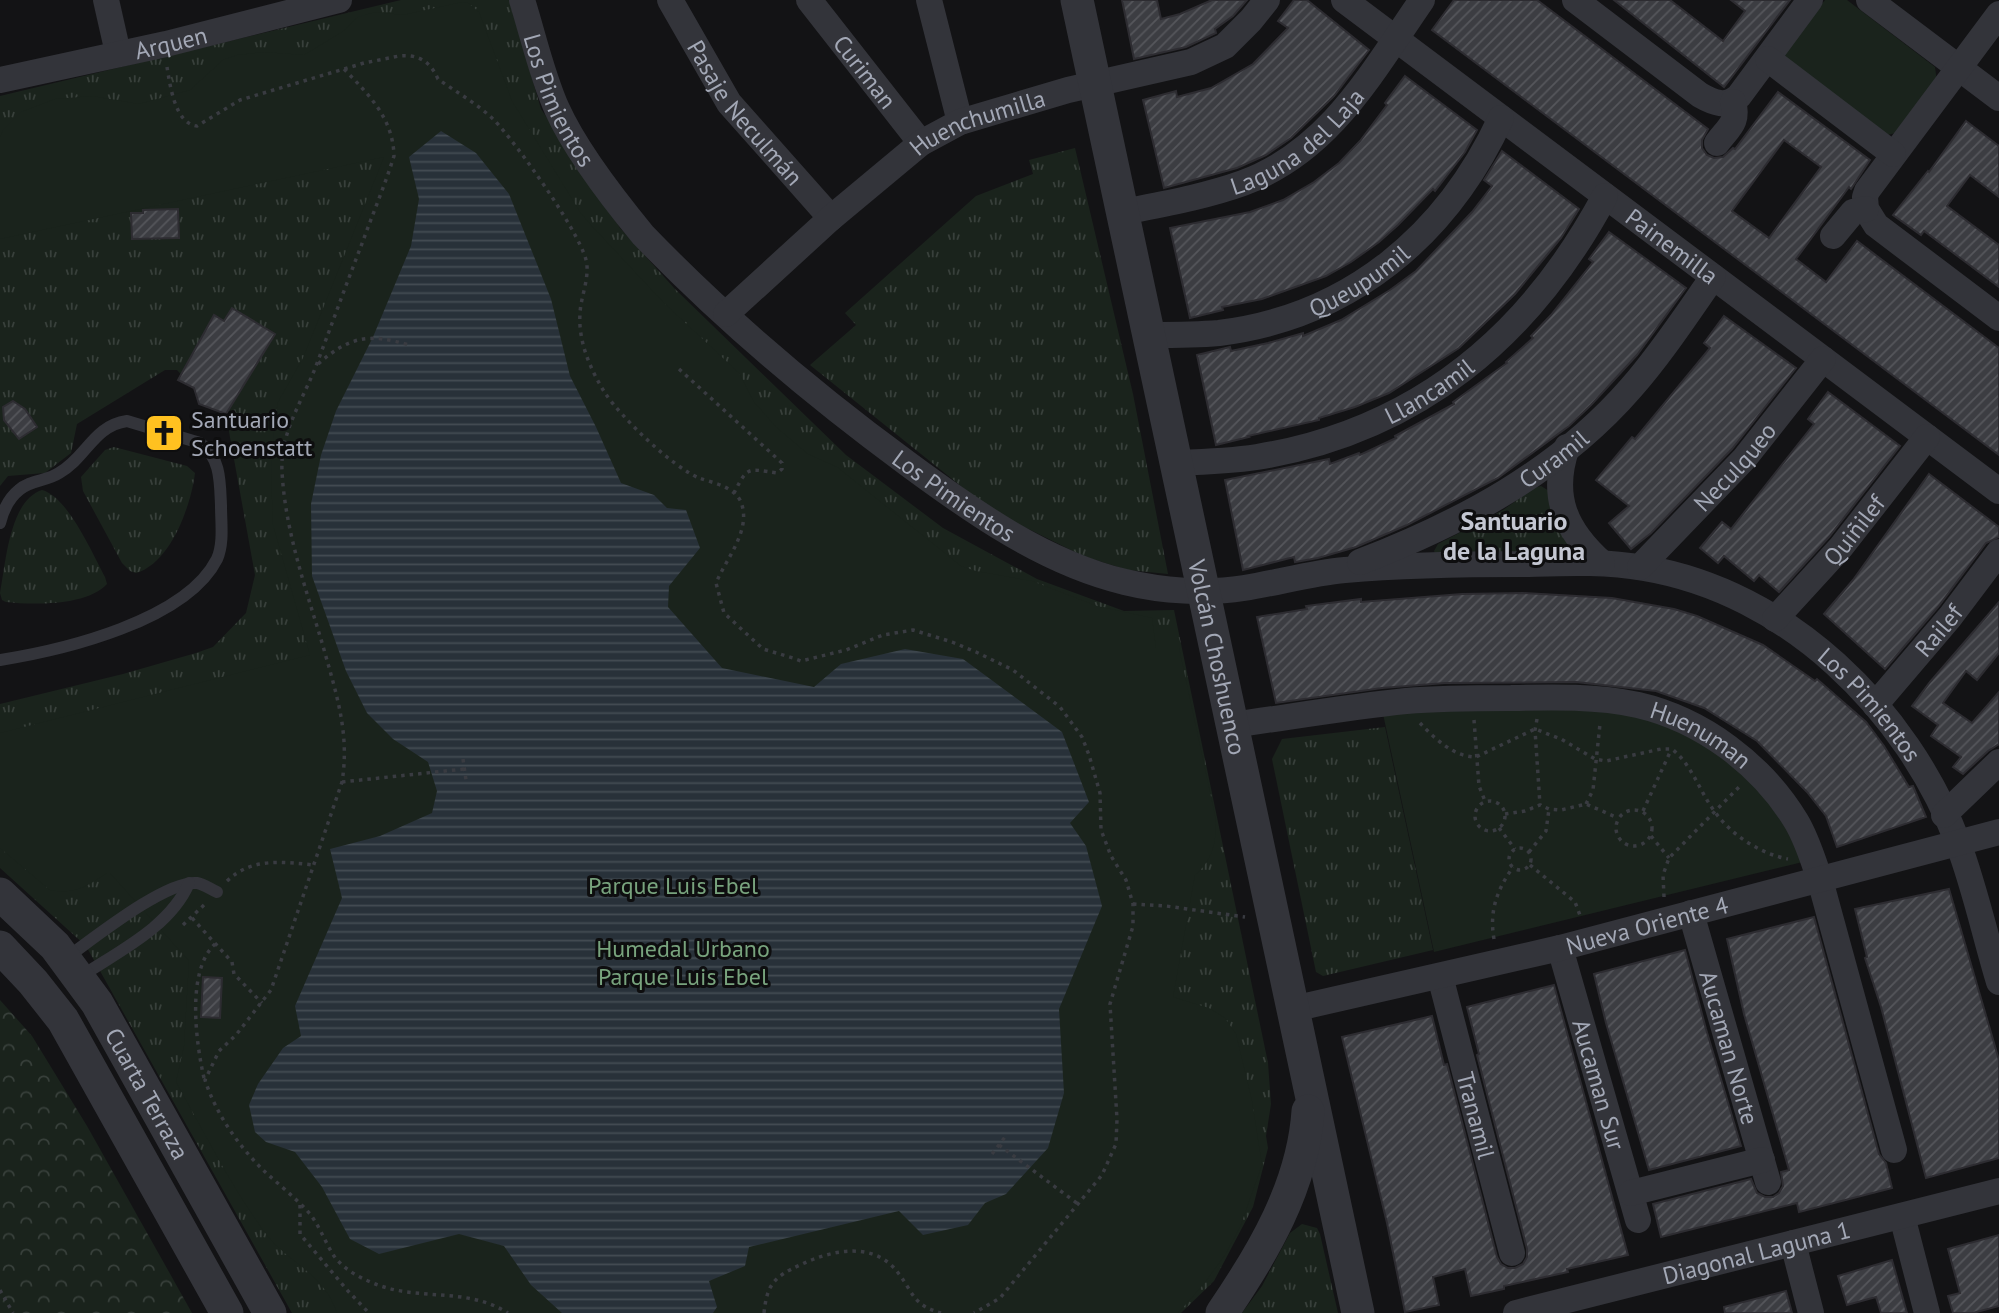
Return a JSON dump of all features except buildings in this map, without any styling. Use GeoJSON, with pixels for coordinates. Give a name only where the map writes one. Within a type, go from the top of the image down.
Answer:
{"type":"FeatureCollection","features":[{"type":"Feature","properties":{"kind":"street"},"geometry":{"type":"LineString","coordinates":[[106,0],[118,53]]}},
{"type":"Feature","properties":{"kind":"street","name":"Arquen"},"geometry":{"type":"LineString","coordinates":[[0,80],[166,44],[243,11],[340,0]]}},
{"type":"Feature","properties":{"kind":"street","name":"Los Pimientos"},"geometry":{"type":"LineString","coordinates":[[522,0],[557,109],[623,211],[664,256],[789,371],[853,424],[950,495],[1018,537],[1069,563],[1124,582],[1204,591],[1240,589],[1340,570],[1602,563],[1640,567],[1700,582],[1754,606],[1775,619],[1832,661],[1875,705],[1914,757],[1958,843],[1999,982]]}},
{"type":"Feature","properties":{"kind":"street","name":"Pasaje Neculmán"},"geometry":{"type":"LineString","coordinates":[[670,0],[729,103],[831,218]]}},
{"type":"Feature","properties":{"kind":"street","name":"Curiman"},"geometry":{"type":"LineString","coordinates":[[809,0],[921,143]]}},
{"type":"Feature","properties":{"kind":"street"},"geometry":{"type":"LineString","coordinates":[[929,0],[961,122]]}},
{"type":"Feature","properties":{"kind":"street","name":"Volcán Choshuenco"},"geometry":{"type":"LineString","coordinates":[[1077,0],[1358,1313]]}},
{"type":"Feature","properties":{"kind":"street","name":"Huenchumilla"},"geometry":{"type":"LineString","coordinates":[[726,314],[831,218],[921,143],[961,122],[1068,90],[1191,62],[1225,46],[1267,0]]}},
{"type":"Feature","properties":{"kind":"street","name":"Painemilla"},"geometry":{"type":"LineString","coordinates":[[1344,0],[1999,491]]}},
{"type":"Feature","properties":{"kind":"street","name":"Laguna del Laja"},"geometry":{"type":"LineString","coordinates":[[1123,212],[1218,192],[1245,183],[1283,164],[1320,136],[1346,110],[1422,0]]}},
{"type":"Feature","properties":{"kind":"street"},"geometry":{"type":"LineString","coordinates":[[1575,0],[1700,95],[1721,104],[1733,102],[1810,0]]}},
{"type":"Feature","properties":{"kind":"street"},"geometry":{"type":"LineString","coordinates":[[1869,0],[1999,98]]}},
{"type":"Feature","properties":{"kind":"street"},"geometry":{"type":"LineString","coordinates":[[1999,14],[1893,154],[1865,197],[1866,209],[1876,225],[1999,318]]}},
{"type":"Feature","properties":{"kind":"street"},"geometry":{"type":"LineString","coordinates":[[1768,59],[1893,154]]}},
{"type":"Feature","properties":{"kind":"street"},"geometry":{"type":"LineString","coordinates":[[1717,143],[1735,120],[1737,114],[1733,102]]}},
{"type":"Feature","properties":{"kind":"street","name":"Queupumil"},"geometry":{"type":"LineString","coordinates":[[1150,335],[1219,333],[1262,325],[1312,308],[1369,278],[1416,241],[1456,197],[1474,172],[1502,118]]}},
{"type":"Feature","properties":{"kind":"street","name":"Llancamil"},"geometry":{"type":"LineString","coordinates":[[1177,464],[1256,457],[1293,450],[1366,426],[1433,390],[1492,345],[1528,310],[1566,262],[1605,196]]}},
{"type":"Feature","properties":{"kind":"street"},"geometry":{"type":"LineString","coordinates":[[1833,236],[1849,215],[1866,209]]}},
{"type":"Feature","properties":{"kind":"street","name":"Curamil"},"geometry":{"type":"LineString","coordinates":[[1340,570],[1415,541],[1472,513],[1508,491],[1567,447],[1592,427],[1630,389],[1713,277]]}},
{"type":"Feature","properties":{"kind":"street","name":"Neculqueo"},"geometry":{"type":"LineString","coordinates":[[1640,567],[1744,459],[1823,359]]}},
{"type":"Feature","properties":{"kind":"street","name":"Quiñilef"},"geometry":{"type":"LineString","coordinates":[[1775,619],[1841,547],[1927,437]]}},
{"type":"Feature","properties":{"kind":"street"},"geometry":{"type":"LineString","coordinates":[[1567,447],[1561,463],[1559,481],[1565,514],[1576,536],[1602,563]]}},
{"type":"Feature","properties":{"kind":"street","name":"Railef"},"geometry":{"type":"LineString","coordinates":[[1875,705],[1950,617],[1999,552]]}},
{"type":"Feature","properties":{"kind":"street","name":"Huenuman"},"geometry":{"type":"LineString","coordinates":[[1233,725],[1405,701],[1541,697],[1638,705],[1684,722],[1725,745],[1774,789],[1797,822],[1894,1150]]}},
{"type":"Feature","properties":{"kind":"street"},"geometry":{"type":"LineString","coordinates":[[1944,815],[1999,762]]}},
{"type":"Feature","properties":{"kind":"street","name":"Nueva Oriente 4"},"geometry":{"type":"LineString","coordinates":[[1293,1009],[1560,948],[1999,832]]}},
{"type":"Feature","properties":{"kind":"street","name":"Cuarta Terraza"},"geometry":{"type":"LineString","coordinates":[[0,894],[36,926],[73,967],[138,1073],[271,1313]]}},
{"type":"Feature","properties":{"kind":"street","name":"Aucaman Norte"},"geometry":{"type":"LineString","coordinates":[[1631,1193],[1765,1171],[1679,917]]}},
{"type":"Feature","properties":{"kind":"street","name":"Cuarta Terraza"},"geometry":{"type":"LineString","coordinates":[[0,947],[33,982],[63,1020],[227,1313]]}},
{"type":"Feature","properties":{"kind":"street","name":"Aucaman Sur"},"geometry":{"type":"LineString","coordinates":[[1560,948],[1638,1220]]}},
{"type":"Feature","properties":{"kind":"street","name":"Tranamil"},"geometry":{"type":"LineString","coordinates":[[1440,976],[1512,1253]]}},
{"type":"Feature","properties":{"kind":"street"},"geometry":{"type":"LineString","coordinates":[[1222,1313],[1272,1231],[1291,1189],[1302,1149],[1309,1084]]}},
{"type":"Feature","properties":{"kind":"street","name":"Diagonal Laguna 1"},"geometry":{"type":"LineString","coordinates":[[1521,1312],[1999,1191]]}},
{"type":"Feature","properties":{"kind":"street"},"geometry":{"type":"LineString","coordinates":[[1272,1231],[1304,1214],[1336,1212]]}},
{"type":"Feature","properties":{"kind":"street"},"geometry":{"type":"LineString","coordinates":[[1902,1216],[1927,1313]]}},
{"type":"Feature","properties":{"kind":"street"},"geometry":{"type":"LineString","coordinates":[[1793,1243],[1811,1313]]}},
{"type":"Feature","properties":{"kind":"lane"},"geometry":{"type":"LineString","coordinates":[[0,523],[9,500],[17,491],[25,485],[61,473],[101,431],[127,421],[200,443],[208,448],[220,482],[220,547],[217,558],[187,593],[164,609],[107,633],[43,652],[0,660]]}},
{"type":"Feature","properties":{"kind":"lane"},"geometry":{"type":"LineString","coordinates":[[73,967],[157,925],[182,899],[189,883]]}},
{"type":"Feature","properties":{"kind":"lane"},"geometry":{"type":"LineString","coordinates":[[73,967],[158,894],[189,883],[198,883],[216,892]]}},
{"type":"Feature","properties":{"kind":"path"},"geometry":{"type":"LineString","coordinates":[[173,95],[184,119],[197,126],[240,100],[364,63],[383,61],[399,55],[414,55],[424,61],[434,70],[438,79],[492,118],[521,151],[569,225],[587,264],[580,312],[580,340],[592,368],[619,412],[682,467],[734,493],[743,506],[743,520],[736,545],[716,583],[724,613],[763,649],[801,660],[846,650],[883,635],[913,630],[952,642],[1013,670],[1060,707],[1082,737],[1100,793],[1101,830],[1111,856],[1126,880],[1133,904],[1133,926],[1110,1004],[1116,1144],[1102,1175],[1000,1298],[974,1313]]}},
{"type":"Feature","properties":{"kind":"path"},"geometry":{"type":"LineString","coordinates":[[205,1080],[219,1051],[236,1035],[271,990],[342,782],[346,760],[345,738],[336,693],[296,555],[282,468],[285,439],[295,410],[317,365],[394,156],[392,136],[376,103],[344,69]]}},
{"type":"Feature","properties":{"kind":"path"},"geometry":{"type":"LineString","coordinates":[[317,365],[338,347],[358,339],[378,337],[409,345]]}},
{"type":"Feature","properties":{"kind":"path"},"geometry":{"type":"LineString","coordinates":[[679,369],[782,463],[782,469],[777,473],[752,468],[744,473],[734,493]]}},
{"type":"Feature","properties":{"kind":"path"},"geometry":{"type":"LineString","coordinates":[[1539,804],[1535,730],[1541,697]]}},
{"type":"Feature","properties":{"kind":"path"},"geometry":{"type":"LineString","coordinates":[[1472,698],[1479,786],[1485,801]]}},
{"type":"Feature","properties":{"kind":"path"},"geometry":{"type":"LineString","coordinates":[[1405,701],[1415,719],[1433,737],[1460,754],[1476,757],[1535,730],[1561,738],[1595,759],[1606,761],[1672,749],[1688,764],[1714,812],[1749,843],[1776,856],[1793,860],[1815,881]]}},
{"type":"Feature","properties":{"kind":"path"},"geometry":{"type":"LineString","coordinates":[[1586,804],[1593,790],[1603,701]]}},
{"type":"Feature","properties":{"kind":"path"},"geometry":{"type":"LineString","coordinates":[[1643,811],[1684,722]]}},
{"type":"Feature","properties":{"kind":"path"},"geometry":{"type":"LineString","coordinates":[[463,759],[466,780]]}},
{"type":"Feature","properties":{"kind":"path"},"geometry":{"type":"LineString","coordinates":[[342,782],[464,769]]}},
{"type":"Feature","properties":{"kind":"path"},"geometry":{"type":"LineString","coordinates":[[1679,917],[1663,875],[1669,858],[1755,770]]}},
{"type":"Feature","properties":{"kind":"path"},"geometry":{"type":"LineString","coordinates":[[1485,801],[1498,803],[1505,814],[1499,828],[1486,830],[1476,822],[1476,810],[1485,801]]}},
{"type":"Feature","properties":{"kind":"path"},"geometry":{"type":"LineString","coordinates":[[1539,804],[1549,809],[1586,804],[1618,818]]}},
{"type":"Feature","properties":{"kind":"path"},"geometry":{"type":"LineString","coordinates":[[1505,814],[1525,811],[1539,804]]}},
{"type":"Feature","properties":{"kind":"path"},"geometry":{"type":"LineString","coordinates":[[1549,809],[1545,831],[1529,852],[1530,865],[1575,902],[1588,940]]}},
{"type":"Feature","properties":{"kind":"path"},"geometry":{"type":"LineString","coordinates":[[1629,810],[1643,811],[1650,818],[1653,827],[1651,836],[1640,846],[1625,844],[1616,833],[1618,818],[1629,810]]}},
{"type":"Feature","properties":{"kind":"path"},"geometry":{"type":"LineString","coordinates":[[1499,828],[1515,849]]}},
{"type":"Feature","properties":{"kind":"path"},"geometry":{"type":"LineString","coordinates":[[1651,836],[1669,858]]}},
{"type":"Feature","properties":{"kind":"path"},"geometry":{"type":"LineString","coordinates":[[1515,849],[1529,852]]}},
{"type":"Feature","properties":{"kind":"path"},"geometry":{"type":"LineString","coordinates":[[1498,962],[1492,914],[1498,894],[1513,867],[1510,858],[1515,849]]}},
{"type":"Feature","properties":{"kind":"path"},"geometry":{"type":"LineString","coordinates":[[176,931],[192,918],[229,878],[242,869],[271,862],[314,865]]}},
{"type":"Feature","properties":{"kind":"path"},"geometry":{"type":"LineString","coordinates":[[1513,867],[1522,870],[1530,865]]}},
{"type":"Feature","properties":{"kind":"path"},"geometry":{"type":"LineString","coordinates":[[1133,904],[1178,907],[1245,917]]}},
{"type":"Feature","properties":{"kind":"path"},"geometry":{"type":"LineString","coordinates":[[192,918],[232,962],[234,974],[262,1003]]}},
{"type":"Feature","properties":{"kind":"path"},"geometry":{"type":"LineString","coordinates":[[215,944],[205,954],[202,964],[196,1006],[198,1040],[210,1095],[247,1153],[300,1203],[319,1227],[335,1257],[360,1278],[397,1290],[471,1297],[508,1313]]}},
{"type":"Feature","properties":{"kind":"path"},"geometry":{"type":"LineString","coordinates":[[992,1154],[1005,1137]]}},
{"type":"Feature","properties":{"kind":"path"},"geometry":{"type":"LineString","coordinates":[[999,1145],[1078,1204]]}},
{"type":"Feature","properties":{"kind":"path"},"geometry":{"type":"LineString","coordinates":[[300,1203],[300,1234],[369,1313]]}},
{"type":"Feature","properties":{"kind":"path"},"geometry":{"type":"LineString","coordinates":[[764,1313],[767,1290],[781,1274],[824,1254],[845,1251],[863,1252],[892,1265],[919,1305],[940,1313]]}},
{"type":"Feature","properties":{"kind":"path"},"geometry":{"type":"LineString","coordinates":[[0,1290],[13,1313]]}},
{"type":"Feature","properties":{"kind":"green space","name":"Parque Luis Ebel"},"geometry":{"type":"Polygon","coordinates":[[[401,0],[509,0],[541,109],[620,228],[675,289],[846,455],[943,528],[1037,579],[1124,611],[1174,610],[1268,1063],[1271,1104],[1266,1136],[1268,1148],[1253,1207],[1214,1281],[1181,1313],[292,1313],[86,946],[0,868],[0,704],[123,674],[213,647],[246,613],[255,575],[226,415],[199,404],[194,388],[177,370],[165,370],[77,424],[71,453],[45,473],[8,476],[0,486],[0,96],[401,0]]]}},
{"type":"Feature","properties":{"kind":"green space"},"geometry":{"type":"Polygon","coordinates":[[[1825,0],[1847,0],[1935,67],[1937,82],[1899,132],[1888,135],[1784,57],[1785,52],[1825,0]]]}},
{"type":"Feature","properties":{"kind":"green space","name":"Parque Luis Ebel"},"geometry":{"type":"Polygon","coordinates":[[[468,3],[479,12],[512,101],[580,212],[664,303],[739,373],[754,402],[776,427],[808,454],[837,467],[961,566],[1032,581],[1097,606],[1152,618],[1156,648],[1179,648],[1216,820],[1212,850],[1206,863],[1195,875],[1173,997],[1209,1008],[1225,1018],[1236,1034],[1252,1101],[1262,1165],[1240,1227],[1225,1255],[1178,1313],[337,1313],[323,1287],[282,1251],[263,1230],[228,1176],[176,1082],[184,1046],[189,961],[110,873],[74,890],[50,890],[0,848],[0,733],[310,655],[273,525],[271,474],[275,418],[278,402],[303,358],[384,157],[0,239],[0,137],[3,130],[21,112],[55,99],[92,96],[139,104],[190,90],[223,60],[237,55],[264,52],[304,55],[342,32],[358,17],[375,12],[403,15],[468,3]]]}},
{"type":"Feature","properties":{"kind":"green space"},"geometry":{"type":"Polygon","coordinates":[[[1075,148],[1133,394],[1168,574],[1128,570],[1083,556],[992,511],[810,365],[856,325],[845,313],[976,196],[1033,174],[1029,160],[1075,148]]]}},
{"type":"Feature","properties":{"kind":"green space"},"geometry":{"type":"Polygon","coordinates":[[[114,447],[187,466],[195,473],[184,516],[169,545],[159,558],[136,573],[122,563],[83,491],[81,477],[105,450],[114,447]]]}},
{"type":"Feature","properties":{"kind":"green space"},"geometry":{"type":"Polygon","coordinates":[[[1541,486],[1549,491],[1569,547],[1567,550],[1436,554],[1434,551],[1438,544],[1503,510],[1541,486]]]}},
{"type":"Feature","properties":{"kind":"green space"},"geometry":{"type":"Polygon","coordinates":[[[42,490],[52,495],[70,514],[107,584],[87,597],[73,600],[30,604],[6,602],[2,600],[0,593],[11,534],[22,507],[31,496],[42,490]]]}},
{"type":"Feature","properties":{"kind":"green space"},"geometry":{"type":"Polygon","coordinates":[[[1618,709],[1695,737],[1763,788],[1807,861],[1434,952],[1383,714],[1424,710],[1618,709]]]}},
{"type":"Feature","properties":{"kind":"green space"},"geometry":{"type":"Polygon","coordinates":[[[1385,727],[1433,950],[1323,976],[1316,972],[1272,759],[1282,739],[1385,727]]]}},
{"type":"Feature","properties":{"kind":"green space"},"geometry":{"type":"Polygon","coordinates":[[[0,1000],[32,1036],[87,1126],[192,1313],[0,1313],[0,1000]]]}},
{"type":"Feature","properties":{"kind":"green space"},"geometry":{"type":"Polygon","coordinates":[[[1302,1224],[1317,1228],[1320,1234],[1338,1313],[1242,1313],[1262,1286],[1290,1233],[1302,1224]]]}},
{"type":"Feature","properties":{"kind":"shaded area","name":"Humedal Urbano Parque Luis Ebel"},"geometry":{"type":"Polygon","coordinates":[[[441,131],[476,153],[509,194],[551,299],[570,376],[621,483],[654,495],[667,508],[686,510],[700,548],[669,586],[668,607],[722,668],[814,687],[841,664],[905,649],[963,659],[1062,732],[1089,802],[1070,823],[1086,846],[1102,906],[1059,1009],[1064,1093],[1048,1148],[1006,1194],[985,1203],[968,1225],[923,1235],[899,1211],[749,1247],[745,1266],[709,1281],[717,1307],[713,1313],[562,1313],[531,1285],[504,1246],[459,1234],[379,1254],[350,1239],[322,1187],[295,1152],[266,1142],[255,1132],[249,1105],[258,1084],[283,1048],[301,1036],[295,1006],[342,898],[330,849],[380,836],[432,813],[437,791],[428,762],[393,739],[367,713],[346,671],[312,576],[311,504],[321,455],[336,411],[373,337],[411,246],[419,199],[409,157],[441,131]]]}},
{"type":"Feature","properties":{"kind":"place","name":"Santuario Schoenstatt"},"geometry":{"type":"Point","coordinates":[164,433]}},
{"type":"Feature","properties":{"kind":"district","name":"Santuario de la Laguna"},"geometry":{"type":"Point","coordinates":[1514,535]}}]}
